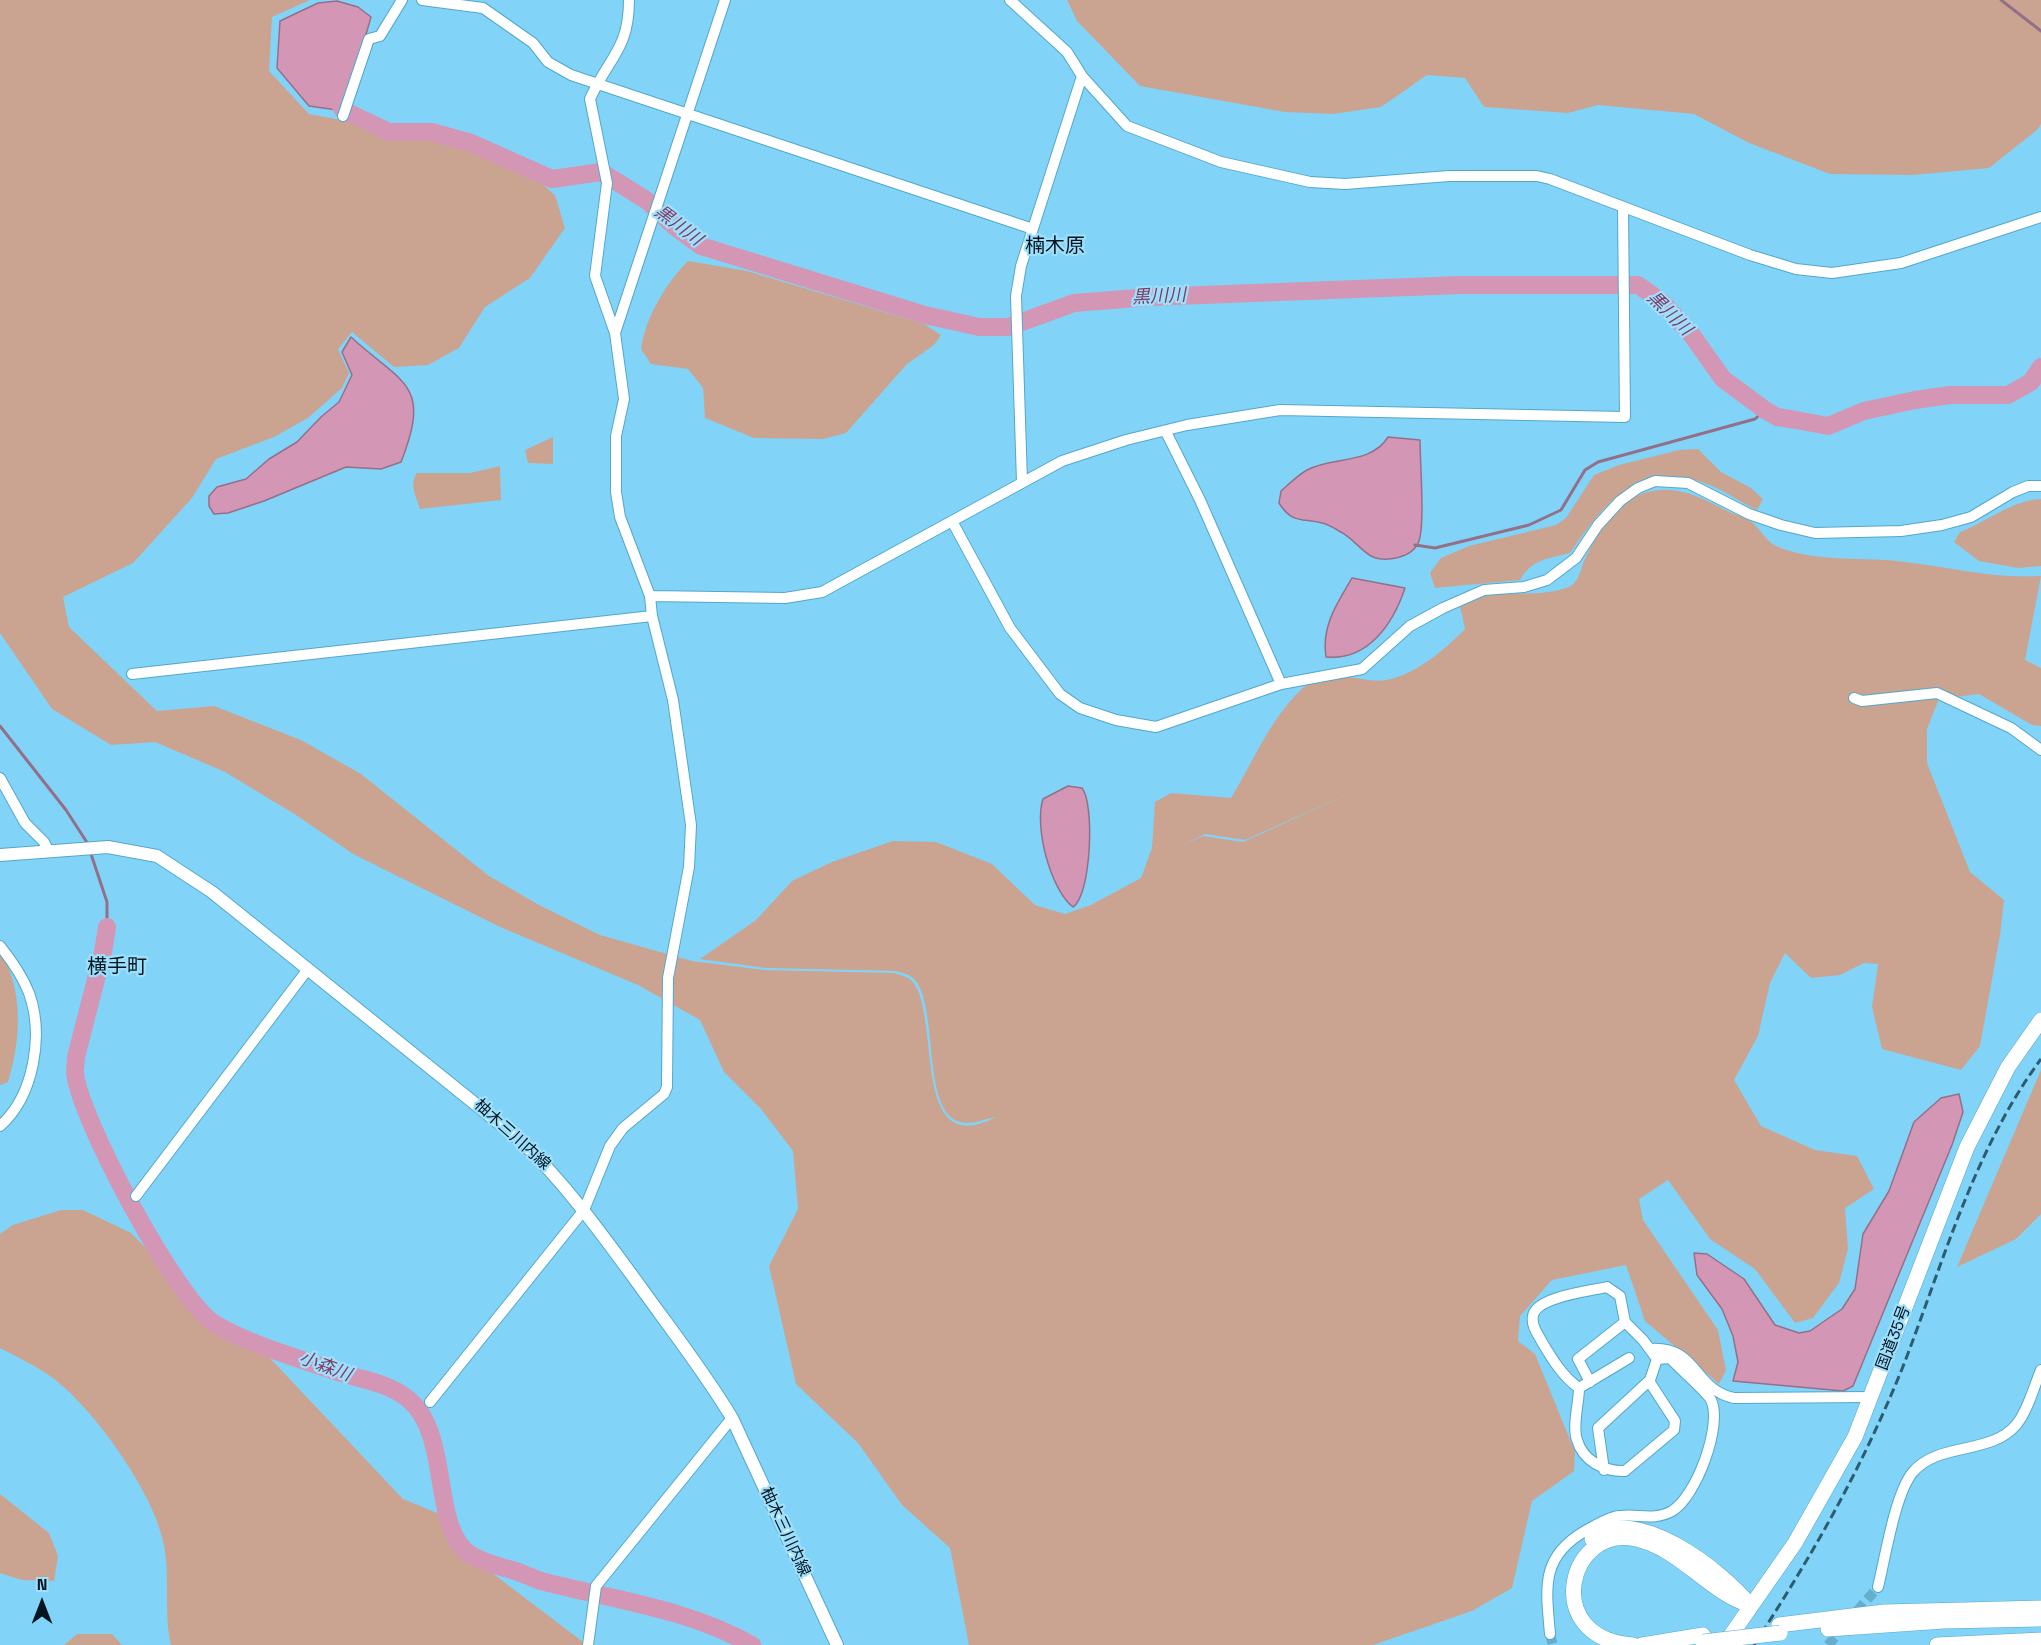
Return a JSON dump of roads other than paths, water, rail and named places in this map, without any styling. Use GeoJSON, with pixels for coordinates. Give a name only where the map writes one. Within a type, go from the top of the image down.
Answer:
{"type":"FeatureCollection","features":[{"type":"Feature","properties":{"kind":"highway","name":"国道35号"},"geometry":{"type":"LineString","coordinates":[[1724,1645],[1795,1543],[1829,1487],[1855,1437],[1967,1148],[2008,1067],[2041,1020]]}},
{"type":"Feature","properties":{"kind":"highway"},"geometry":{"type":"LineString","coordinates":[[1594,1645],[1579,1633],[1567,1614],[1564,1592],[1566,1572],[1578,1552],[1596,1536],[1611,1530],[1634,1529],[1658,1534],[1736,1588],[1750,1605]]}},
{"type":"Feature","properties":{"kind":"highway"},"geometry":{"type":"LineString","coordinates":[[1633,1645],[1608,1641],[1591,1632],[1578,1614],[1573,1598],[1575,1575],[1585,1556],[1601,1544],[1619,1538],[1635,1538],[1662,1548],[1729,1599],[1750,1605]]}},
{"type":"Feature","properties":{"kind":"highway"},"geometry":{"type":"LineString","coordinates":[[1642,1645],[1698,1641],[1884,1612],[2041,1608]]}},
{"type":"Feature","properties":{"kind":"highway"},"geometry":{"type":"LineString","coordinates":[[1780,1629],[2041,1619]]}},
{"type":"Feature","properties":{"kind":"highway"},"geometry":{"type":"LineString","coordinates":[[1936,1645],[2041,1640]]}},
{"type":"Feature","properties":{"kind":"main road","name":"柚木三川内線"},"geometry":{"type":"LineString","coordinates":[[0,855],[108,847],[157,856],[212,892],[520,1140],[546,1165],[584,1210],[711,1383],[732,1418],[837,1645]]}},
{"type":"Feature","properties":{"kind":"street"},"geometry":{"type":"LineString","coordinates":[[343,116],[369,39],[380,36],[402,0]]}},
{"type":"Feature","properties":{"kind":"street"},"geometry":{"type":"LineString","coordinates":[[422,0],[483,8],[533,43],[548,63],[571,75],[1033,229]]}},
{"type":"Feature","properties":{"kind":"street"},"geometry":{"type":"LineString","coordinates":[[430,1402],[584,1210],[610,1146],[623,1128],[664,1094],[667,1087],[668,978],[689,867],[691,825],[673,700],[652,616],[650,596],[620,518],[616,492],[616,436],[624,399],[615,333],[595,276],[607,183],[590,99],[625,40],[629,23],[629,0]]}},
{"type":"Feature","properties":{"kind":"street"},"geometry":{"type":"LineString","coordinates":[[615,333],[725,0]]}},
{"type":"Feature","properties":{"kind":"street"},"geometry":{"type":"LineString","coordinates":[[1010,0],[1067,52],[1082,75],[1127,126],[1221,162],[1322,183],[1345,184],[1449,176],[1537,176],[1778,264],[1832,273],[1901,263],[2041,217]]}},
{"type":"Feature","properties":{"kind":"street"},"geometry":{"type":"LineString","coordinates":[[1022,482],[1016,296],[1021,266],[1082,75]]}},
{"type":"Feature","properties":{"kind":"street"},"geometry":{"type":"LineString","coordinates":[[650,596],[700,598],[809,595],[822,592],[953,523],[1022,482],[1073,458],[1126,440],[1187,425],[1280,410],[1625,417],[1623,207]]}},
{"type":"Feature","properties":{"kind":"street"},"geometry":{"type":"LineString","coordinates":[[1166,432],[1200,500],[1281,684]]}},
{"type":"Feature","properties":{"kind":"street"},"geometry":{"type":"LineString","coordinates":[[953,523],[1010,628],[1060,694],[1080,708],[1116,720],[1156,727],[1281,684],[1362,669],[1410,626],[1443,608],[1484,590],[1524,587],[1546,580],[1576,558],[1598,525],[1620,501],[1655,481],[1688,483],[1749,514],[1815,533],[1901,531],[1942,525],[1971,517],[2013,492],[2028,486],[2041,486]]}},
{"type":"Feature","properties":{"kind":"street"},"geometry":{"type":"LineString","coordinates":[[132,674],[652,616]]}},
{"type":"Feature","properties":{"kind":"street"},"geometry":{"type":"LineString","coordinates":[[1854,698],[1862,701],[1937,693],[2011,728],[2041,750]]}},
{"type":"Feature","properties":{"kind":"street"},"geometry":{"type":"LineString","coordinates":[[0,778],[25,823],[52,851]]}},
{"type":"Feature","properties":{"kind":"street"},"geometry":{"type":"LineString","coordinates":[[0,946],[19,970],[34,1011],[34,1042],[26,1092],[0,1126]]}},
{"type":"Feature","properties":{"kind":"street"},"geometry":{"type":"LineString","coordinates":[[136,1196],[309,969]]}},
{"type":"Feature","properties":{"kind":"street"},"geometry":{"type":"LineString","coordinates":[[1579,1388],[1570,1381],[1549,1354],[1534,1328],[1532,1318],[1535,1309],[1545,1301],[1607,1287],[1620,1296],[1625,1322],[1657,1359]]}},
{"type":"Feature","properties":{"kind":"street"},"geometry":{"type":"LineString","coordinates":[[1590,1382],[1578,1359],[1625,1322]]}},
{"type":"Feature","properties":{"kind":"street"},"geometry":{"type":"LineString","coordinates":[[1650,1349],[1668,1348],[1686,1359],[1712,1390],[1722,1395],[1744,1398],[1871,1397]]}},
{"type":"Feature","properties":{"kind":"street"},"geometry":{"type":"LineString","coordinates":[[1579,1388],[1629,1358]]}},
{"type":"Feature","properties":{"kind":"street"},"geometry":{"type":"LineString","coordinates":[[1550,1634],[1548,1573],[1552,1559],[1558,1551],[1577,1535],[1615,1517],[1656,1517],[1674,1510],[1693,1487],[1714,1434],[1716,1414],[1711,1398],[1670,1358],[1657,1359]]}},
{"type":"Feature","properties":{"kind":"street"},"geometry":{"type":"LineString","coordinates":[[1604,1470],[1599,1428],[1649,1381],[1657,1359]]}},
{"type":"Feature","properties":{"kind":"street"},"geometry":{"type":"LineString","coordinates":[[1878,1587],[1903,1490],[1912,1473],[1927,1460],[2001,1437],[2017,1424],[2041,1370]]}},
{"type":"Feature","properties":{"kind":"street"},"geometry":{"type":"LineString","coordinates":[[1579,1388],[1576,1439],[1585,1455],[1604,1470],[1625,1471],[1674,1430],[1675,1421],[1649,1381]]}},
{"type":"Feature","properties":{"kind":"street"},"geometry":{"type":"LineString","coordinates":[[588,1645],[596,1586],[732,1418]]}},
{"type":"Feature","properties":{"kind":"waterway"},"geometry":{"type":"LineString","coordinates":[[2001,0],[2041,31]]}},
{"type":"Feature","properties":{"kind":"waterway","name":"黒川川"},"geometry":{"type":"LineString","coordinates":[[335,95],[343,110],[389,132],[432,132],[471,143],[552,179],[601,172],[646,200],[674,226],[701,246],[925,315],[979,327],[1008,327],[1074,303],[1150,297],[1461,285],[1638,285],[1662,302],[1691,334],[1723,379],[1777,417],[1828,426],[1864,411],[1915,400],[1950,395],[2008,395],[2031,382],[2041,367]]}},
{"type":"Feature","properties":{"kind":"waterway"},"geometry":{"type":"LineString","coordinates":[[1415,545],[1435,548],[1529,525],[1561,510],[1585,470],[1598,462],[1755,419],[1765,410]]}},
{"type":"Feature","properties":{"kind":"waterway"},"geometry":{"type":"LineString","coordinates":[[0,726],[66,810],[88,844]]}},
{"type":"Feature","properties":{"kind":"waterway"},"geometry":{"type":"LineString","coordinates":[[90,851],[107,902],[107,927]]}},
{"type":"Feature","properties":{"kind":"waterway","name":"小森川"},"geometry":{"type":"LineString","coordinates":[[107,927],[103,952],[76,1057],[75,1072],[80,1095],[132,1207],[155,1247],[198,1309],[215,1324],[243,1338],[382,1385],[408,1399],[422,1415],[431,1435],[450,1525],[458,1543],[471,1555],[541,1581],[651,1607],[702,1622],[752,1645]]}},
{"type":"Feature","properties":{"kind":"tunnel"},"geometry":{"type":"LineString","coordinates":[[1828,1645],[1878,1587]]}},
{"type":"Feature","properties":{"kind":"tunnel"},"geometry":{"type":"LineString","coordinates":[[1550,1634],[1553,1645]]}},
{"type":"Feature","properties":{"kind":"railway"},"geometry":{"type":"LineString","coordinates":[[1754,1645],[1796,1578],[1853,1477],[1902,1369],[1961,1209],[1978,1170],[1996,1131],[2017,1094],[2041,1059]]}},
{"type":"Feature","properties":{"kind":"district","name":"楠木原"},"geometry":{"type":"Point","coordinates":[1055,247]}},
{"type":"Feature","properties":{"kind":"district","name":"横手町"},"geometry":{"type":"Point","coordinates":[117,968]}}]}
